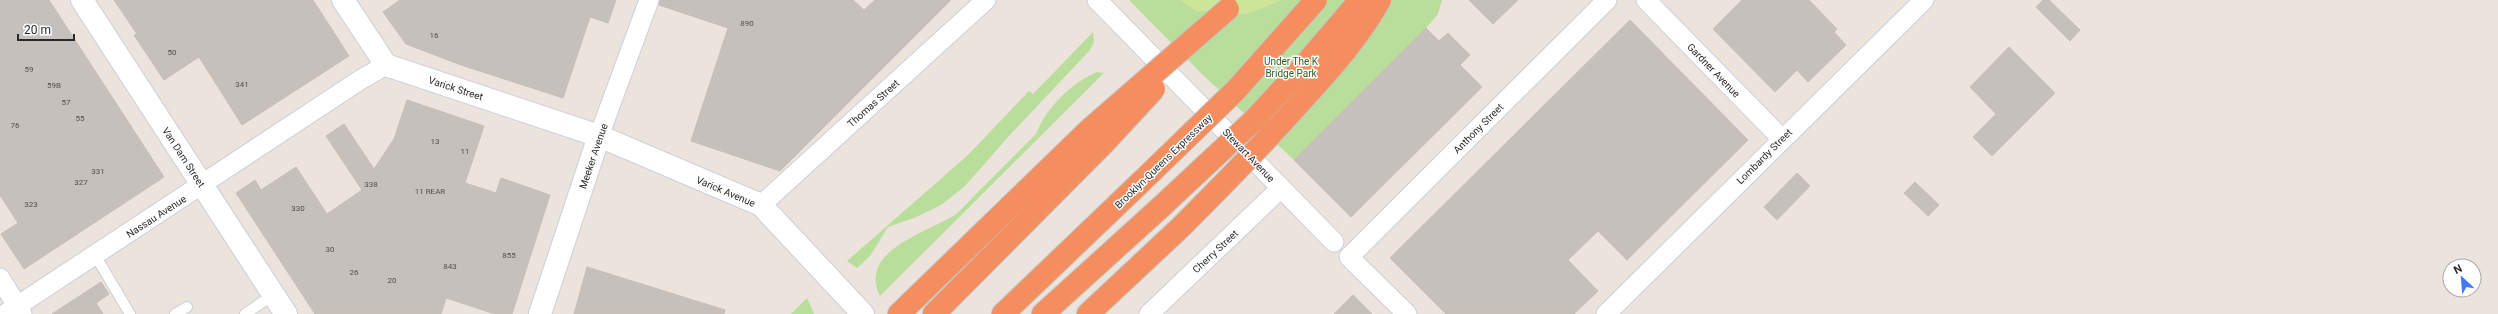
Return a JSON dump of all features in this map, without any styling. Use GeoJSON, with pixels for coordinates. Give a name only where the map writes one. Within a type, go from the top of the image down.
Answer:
{"type":"FeatureCollection","features":[{"type":"Feature","properties":{"kind":"highway","name":"Brooklyn-Queens Expressway"},"geometry":{"type":"LineString","coordinates":[[1003,314],[1236,90],[1316,0]]}},
{"type":"Feature","properties":{"kind":"highway"},"geometry":{"type":"LineString","coordinates":[[1043,314],[1162,206],[1262,111],[1301,69],[1360,0]]}},
{"type":"Feature","properties":{"kind":"highway"},"geometry":{"type":"LineString","coordinates":[[1088,314],[1182,226],[1249,159],[1319,82],[1366,26],[1380,0]]}},
{"type":"Feature","properties":{"kind":"highway"},"geometry":{"type":"LineString","coordinates":[[906,307],[1097,136],[1232,5]]}},
{"type":"Feature","properties":{"kind":"highway"},"geometry":{"type":"LineString","coordinates":[[934,314],[1097,136]]}},
{"type":"Feature","properties":{"kind":"main road","name":"Van Dam Street"},"geometry":{"type":"LineString","coordinates":[[82,0],[286,314]]}},
{"type":"Feature","properties":{"kind":"main road"},"geometry":{"type":"LineString","coordinates":[[343,0],[386,65]]}},
{"type":"Feature","properties":{"kind":"main road","name":"Varick Street"},"geometry":{"type":"LineString","coordinates":[[386,65],[599,136]]}},
{"type":"Feature","properties":{"kind":"main road","name":"Varick Avenue"},"geometry":{"type":"LineString","coordinates":[[599,136],[761,206],[862,314]]}},
{"type":"Feature","properties":{"kind":"main road","name":"Meeker Avenue"},"geometry":{"type":"LineString","coordinates":[[540,314],[599,136]]}},
{"type":"Feature","properties":{"kind":"street","name":"Meeker Avenue"},"geometry":{"type":"LineString","coordinates":[[599,136],[649,0]]}},
{"type":"Feature","properties":{"kind":"street","name":"Thomas Street"},"geometry":{"type":"LineString","coordinates":[[761,206],[986,0]]}},
{"type":"Feature","properties":{"kind":"street","name":"Stewart Avenue"},"geometry":{"type":"LineString","coordinates":[[1097,0],[1334,242]]}},
{"type":"Feature","properties":{"kind":"street","name":"Anthony Street"},"geometry":{"type":"LineString","coordinates":[[1407,314],[1349,257],[1608,0]]}},
{"type":"Feature","properties":{"kind":"street","name":"Gardner Avenue"},"geometry":{"type":"LineString","coordinates":[[1646,0],[1782,139]]}},
{"type":"Feature","properties":{"kind":"street","name":"Lombardy Street"},"geometry":{"type":"LineString","coordinates":[[1606,314],[1924,0]]}},
{"type":"Feature","properties":{"kind":"street","name":"Nassau Avenue"},"geometry":{"type":"LineString","coordinates":[[15,311],[95,255],[202,186],[360,80],[386,65]]}},
{"type":"Feature","properties":{"kind":"street","name":"Cherry Street"},"geometry":{"type":"LineString","coordinates":[[1149,314],[1281,188]]}},
{"type":"Feature","properties":{"kind":"street"},"geometry":{"type":"LineString","coordinates":[[0,278],[15,311]]}},
{"type":"Feature","properties":{"kind":"lane"},"geometry":{"type":"LineString","coordinates":[[95,255],[130,314]]}},
{"type":"Feature","properties":{"kind":"lane"},"geometry":{"type":"LineString","coordinates":[[245,314],[274,295]]}},
{"type":"Feature","properties":{"kind":"lane"},"geometry":{"type":"LineString","coordinates":[[175,314],[187,307]]}},
{"type":"Feature","properties":{"kind":"green space","name":"Under The K Bridge Park"},"geometry":{"type":"Polygon","coordinates":[[[1129,0],[1442,0],[1438,14],[1426,28],[1294,160],[1202,74],[1129,0]]]}},
{"type":"Feature","properties":{"kind":"green space"},"geometry":{"type":"Polygon","coordinates":[[[1180,0],[1282,0],[1248,14],[1196,11],[1180,0]]]}},
{"type":"Feature","properties":{"kind":"green space"},"geometry":{"type":"Polygon","coordinates":[[[1093,32],[1094,42],[1090,50],[1009,136],[965,186],[941,205],[914,218],[888,227],[870,256],[857,268],[847,261],[968,155],[1029,91],[1033,94],[1093,32]]]}},
{"type":"Feature","properties":{"kind":"green space"},"geometry":{"type":"Polygon","coordinates":[[[1097,72],[1104,73],[880,296],[876,280],[879,266],[887,255],[900,244],[956,214],[1036,134],[1046,115],[1060,97],[1078,83],[1097,72]]]}},
{"type":"Feature","properties":{"kind":"green space"},"geometry":{"type":"Polygon","coordinates":[[[807,298],[814,314],[791,314],[807,298]]]}},
{"type":"Feature","properties":{"kind":"building"},"geometry":{"type":"Polygon","coordinates":[[[0,0],[49,0],[164,177],[24,269],[1,234],[18,223],[0,195],[0,0]]]}},
{"type":"Feature","properties":{"kind":"building"},"geometry":{"type":"Polygon","coordinates":[[[114,0],[313,0],[349,56],[242,125],[199,57],[164,80],[134,35],[137,34],[114,0]]]}},
{"type":"Feature","properties":{"kind":"building"},"geometry":{"type":"Polygon","coordinates":[[[400,0],[616,0],[608,23],[590,17],[563,98],[461,65],[406,44],[383,12],[400,0]]]}},
{"type":"Feature","properties":{"kind":"building"},"geometry":{"type":"Polygon","coordinates":[[[660,0],[853,0],[864,10],[875,0],[951,0],[780,171],[691,141],[728,28],[659,5],[660,0]]]}},
{"type":"Feature","properties":{"kind":"building"},"geometry":{"type":"Polygon","coordinates":[[[1469,0],[1518,0],[1493,24],[1469,0]]]}},
{"type":"Feature","properties":{"kind":"building"},"geometry":{"type":"Polygon","coordinates":[[[1742,0],[1809,0],[1837,29],[1834,32],[1846,45],[1808,82],[1797,70],[1775,92],[1713,29],[1742,0]]]}},
{"type":"Feature","properties":{"kind":"building"},"geometry":{"type":"Polygon","coordinates":[[[2043,0],[2049,0],[2080,30],[2070,41],[2036,7],[2043,0]]]}},
{"type":"Feature","properties":{"kind":"building"},"geometry":{"type":"Polygon","coordinates":[[[1630,20],[1748,140],[1627,260],[1598,231],[1568,260],[1598,291],[1574,314],[1446,314],[1390,258],[1630,20]]]}},
{"type":"Feature","properties":{"kind":"building"},"geometry":{"type":"Polygon","coordinates":[[[1426,28],[1439,41],[1448,33],[1470,55],[1460,65],[1482,87],[1351,217],[1294,160],[1426,28]]]}},
{"type":"Feature","properties":{"kind":"building"},"geometry":{"type":"Polygon","coordinates":[[[2009,47],[2055,93],[1992,156],[1973,137],[1996,114],[1970,87],[2009,47]]]}},
{"type":"Feature","properties":{"kind":"building"},"geometry":{"type":"Polygon","coordinates":[[[407,100],[484,126],[465,183],[496,193],[501,178],[550,195],[512,314],[495,314],[446,298],[441,314],[315,314],[236,193],[255,180],[261,190],[296,167],[327,214],[362,190],[326,136],[344,124],[374,169],[394,139],[407,100]]]}},
{"type":"Feature","properties":{"kind":"building"},"geometry":{"type":"Polygon","coordinates":[[[1797,173],[1810,186],[1777,220],[1764,207],[1797,173]]]}},
{"type":"Feature","properties":{"kind":"building"},"geometry":{"type":"Polygon","coordinates":[[[1915,182],[1939,205],[1928,216],[1904,193],[1915,182]]]}},
{"type":"Feature","properties":{"kind":"building"},"geometry":{"type":"Polygon","coordinates":[[[587,267],[725,310],[724,314],[574,314],[587,267]]]}},
{"type":"Feature","properties":{"kind":"building"},"geometry":{"type":"Polygon","coordinates":[[[101,282],[109,294],[96,303],[103,314],[52,314],[101,282]]]}},
{"type":"Feature","properties":{"kind":"building"},"geometry":{"type":"Polygon","coordinates":[[[1353,295],[1372,314],[1334,314],[1353,295]]]}}]}
